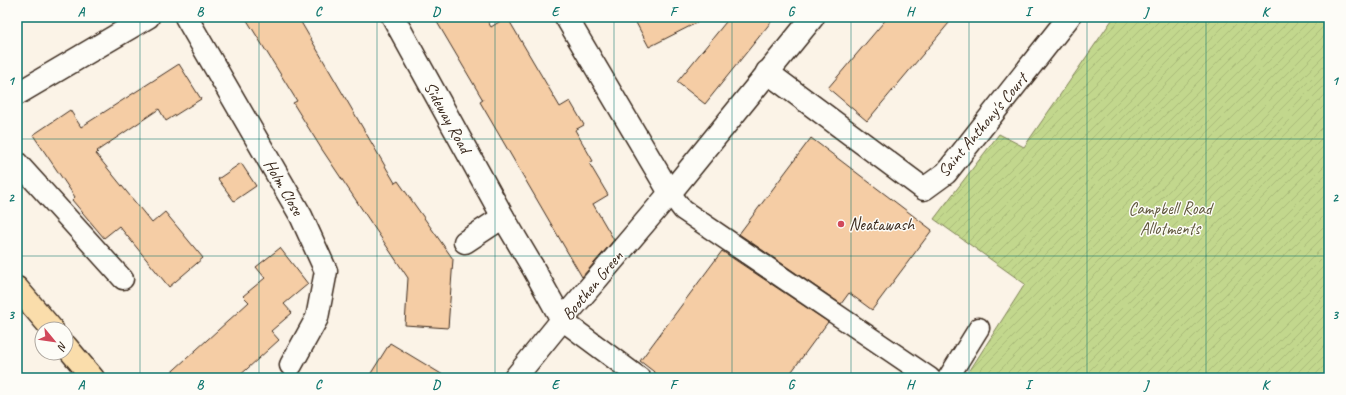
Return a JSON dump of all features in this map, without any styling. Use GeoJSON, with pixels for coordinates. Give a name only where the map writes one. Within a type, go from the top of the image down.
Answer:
{"type":"FeatureCollection","features":[{"type":"Feature","properties":{"kind":"main road"},"geometry":{"type":"LineString","coordinates":[[17,288],[45,321]]}},
{"type":"Feature","properties":{"kind":"main road"},"geometry":{"type":"LineString","coordinates":[[74,355],[93,378]]}},
{"type":"Feature","properties":{"kind":"street"},"geometry":{"type":"LineString","coordinates":[[17,94],[148,17]]}},
{"type":"Feature","properties":{"kind":"street","name":"Holm Close"},"geometry":{"type":"LineString","coordinates":[[186,17],[301,216],[326,271],[317,318],[291,365]]}},
{"type":"Feature","properties":{"kind":"street","name":"Sideway Road"},"geometry":{"type":"LineString","coordinates":[[394,17],[503,217],[562,320]]}},
{"type":"Feature","properties":{"kind":"street"},"geometry":{"type":"LineString","coordinates":[[566,17],[670,193]]}},
{"type":"Feature","properties":{"kind":"street","name":"Boothen Green"},"geometry":{"type":"LineString","coordinates":[[515,378],[562,320],[670,193],[813,17]]}},
{"type":"Feature","properties":{"kind":"street","name":"Saint Anthony's Court"},"geometry":{"type":"LineString","coordinates":[[767,72],[924,189],[946,173],[1069,17]]}},
{"type":"Feature","properties":{"kind":"street"},"geometry":{"type":"LineString","coordinates":[[465,242],[503,217]]}},
{"type":"Feature","properties":{"kind":"lane"},"geometry":{"type":"LineString","coordinates":[[17,162],[123,279]]}},
{"type":"Feature","properties":{"kind":"lane"},"geometry":{"type":"LineString","coordinates":[[670,193],[683,210],[930,378]]}},
{"type":"Feature","properties":{"kind":"lane"},"geometry":{"type":"LineString","coordinates":[[562,320],[640,378]]}},
{"type":"Feature","properties":{"kind":"lane"},"geometry":{"type":"LineString","coordinates":[[948,378],[979,328]]}},
{"type":"Feature","properties":{"kind":"green space","name":"Campbell Road Allotments"},"geometry":{"type":"Polygon","coordinates":[[[1114,17],[1310,17],[1316,21],[1321,17],[1329,17],[1329,378],[965,378],[1025,284],[934,219],[999,134],[1024,147],[1114,17]]]}},
{"type":"Feature","properties":{"kind":"building"},"geometry":{"type":"Polygon","coordinates":[[[245,17],[298,17],[395,183],[398,181],[453,259],[448,328],[405,325],[408,278],[321,148],[293,103],[297,101],[245,17]]]}},
{"type":"Feature","properties":{"kind":"building"},"geometry":{"type":"Polygon","coordinates":[[[434,17],[485,17],[491,27],[507,17],[560,107],[570,101],[584,125],[575,130],[593,161],[589,163],[608,195],[593,204],[614,240],[582,277],[480,102],[483,100],[434,17]]]}},
{"type":"Feature","properties":{"kind":"building"},"geometry":{"type":"Polygon","coordinates":[[[633,17],[708,17],[649,47],[633,17]]]}},
{"type":"Feature","properties":{"kind":"building"},"geometry":{"type":"Polygon","coordinates":[[[730,17],[775,17],[705,104],[677,82],[730,17]]]}},
{"type":"Feature","properties":{"kind":"building"},"geometry":{"type":"Polygon","coordinates":[[[888,17],[954,17],[867,121],[828,88],[888,17]]]}},
{"type":"Feature","properties":{"kind":"building"},"geometry":{"type":"Polygon","coordinates":[[[179,64],[201,99],[166,121],[159,109],[97,151],[98,152],[96,154],[152,223],[165,212],[203,258],[169,287],[119,226],[104,238],[72,200],[75,197],[33,135],[70,110],[81,127],[179,64]]]}},
{"type":"Feature","properties":{"kind":"building","name":"Neatawash"},"geometry":{"type":"Polygon","coordinates":[[[811,138],[932,230],[872,310],[849,293],[841,304],[739,234],[811,138]]]}},
{"type":"Feature","properties":{"kind":"building"},"geometry":{"type":"Polygon","coordinates":[[[241,163],[256,186],[234,201],[218,179],[241,163]]]}},
{"type":"Feature","properties":{"kind":"building"},"geometry":{"type":"Polygon","coordinates":[[[280,248],[308,284],[284,304],[292,313],[271,331],[279,340],[237,378],[165,378],[249,302],[243,296],[265,278],[256,267],[280,248]]]}},
{"type":"Feature","properties":{"kind":"building"},"geometry":{"type":"Polygon","coordinates":[[[722,251],[828,322],[787,378],[662,378],[640,361],[722,251]]]}},
{"type":"Feature","properties":{"kind":"building"},"geometry":{"type":"Polygon","coordinates":[[[390,343],[448,378],[368,378],[390,343]]]}},
{"type":"Feature","properties":{"kind":"place","name":"Neatawash"},"geometry":{"type":"Point","coordinates":[841,224]}}]}
